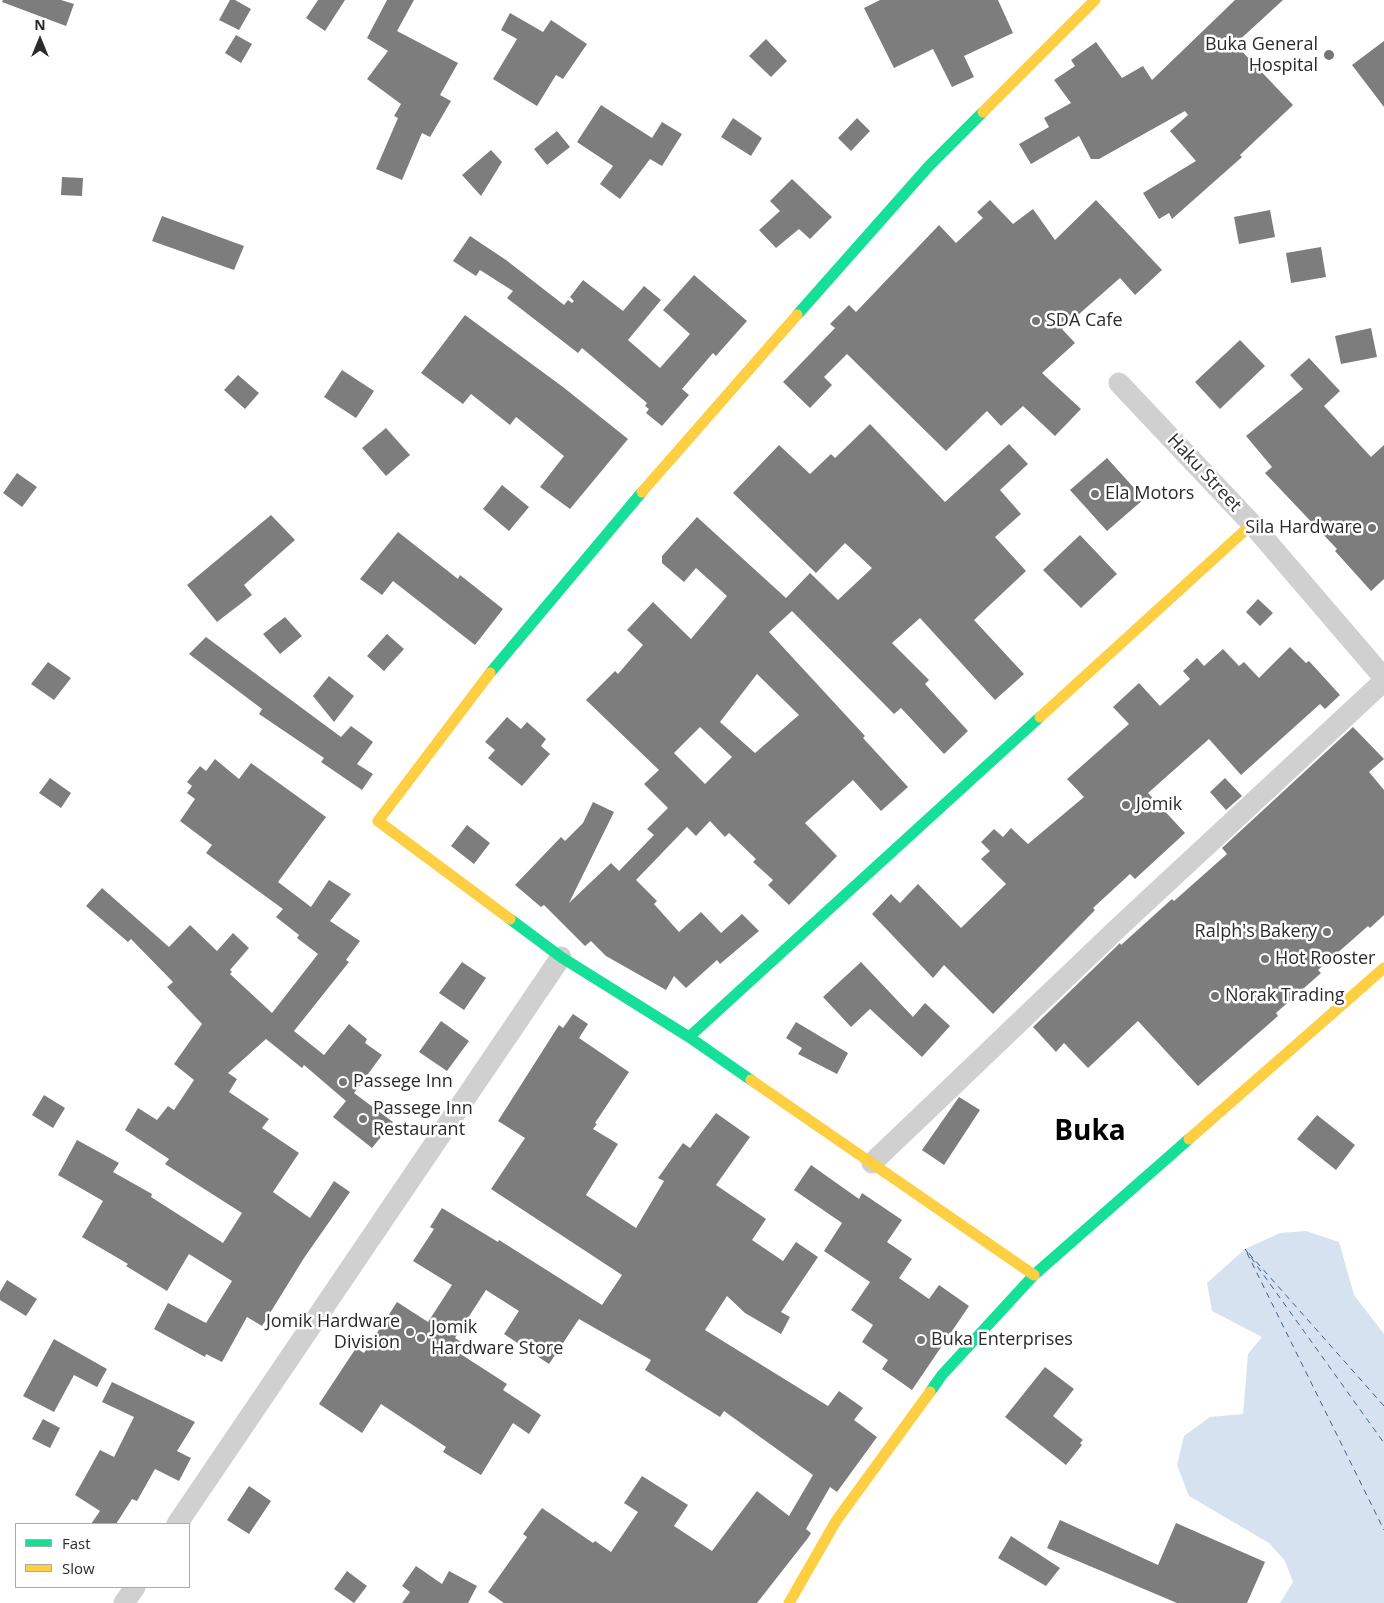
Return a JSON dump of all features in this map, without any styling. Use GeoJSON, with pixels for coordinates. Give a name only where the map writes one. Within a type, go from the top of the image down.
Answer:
{"type":"FeatureCollection","features":[{"type":"Feature","properties":{"kind":"street"},"geometry":{"type":"LineString","coordinates":[[1034,1275],[689,1037],[561,957],[378,821],[480,685],[675,453],[929,166],[1094,0]]}},
{"type":"Feature","properties":{"kind":"street","name":"Haku Street"},"geometry":{"type":"LineString","coordinates":[[1119,383],[1252,524],[1384,679]]}},
{"type":"Feature","properties":{"kind":"street"},"geometry":{"type":"LineString","coordinates":[[689,1037],[1252,524]]}},
{"type":"Feature","properties":{"kind":"street"},"geometry":{"type":"LineString","coordinates":[[872,1163],[1118,927],[1384,679]]}},
{"type":"Feature","properties":{"kind":"street"},"geometry":{"type":"LineString","coordinates":[[179,1523],[561,957]]}},
{"type":"Feature","properties":{"kind":"street"},"geometry":{"type":"LineString","coordinates":[[788,1603],[836,1521],[942,1375],[1034,1275],[1384,968]]}},
{"type":"Feature","properties":{"kind":"street"},"geometry":{"type":"LineString","coordinates":[[124,1603],[134,1588]]}},
{"type":"Feature","properties":{"kind":"water"},"geometry":{"type":"Polygon","coordinates":[[[1306,1231],[1339,1242],[1354,1295],[1384,1334],[1384,1603],[1280,1603],[1293,1582],[1285,1561],[1269,1543],[1189,1496],[1177,1465],[1184,1436],[1210,1417],[1243,1414],[1248,1354],[1262,1337],[1212,1311],[1207,1283],[1245,1249],[1280,1233],[1306,1231]]]}},
{"type":"Feature","properties":{"kind":"building"},"geometry":{"type":"Polygon","coordinates":[[[3,0],[61,0],[74,4],[66,26],[2,2],[3,0]]]}},
{"type":"Feature","properties":{"kind":"building"},"geometry":{"type":"Polygon","coordinates":[[[230,0],[235,0],[251,9],[239,30],[219,20],[230,0]]]}},
{"type":"Feature","properties":{"kind":"building"},"geometry":{"type":"Polygon","coordinates":[[[318,0],[345,0],[325,31],[306,18],[318,0]]]}},
{"type":"Feature","properties":{"kind":"building"},"geometry":{"type":"Polygon","coordinates":[[[387,0],[414,0],[397,31],[458,63],[440,95],[451,101],[430,137],[422,133],[402,180],[376,169],[398,118],[394,116],[401,104],[367,79],[388,51],[367,38],[387,0]]]}},
{"type":"Feature","properties":{"kind":"building"},"geometry":{"type":"Polygon","coordinates":[[[880,0],[998,0],[1013,33],[964,56],[974,77],[952,87],[933,49],[894,68],[864,8],[880,0]]]}},
{"type":"Feature","properties":{"kind":"building"},"geometry":{"type":"Polygon","coordinates":[[[1235,0],[1283,0],[1235,44],[1293,105],[1240,155],[1242,157],[1172,219],[1169,213],[1159,219],[1143,193],[1196,161],[1170,131],[1188,115],[1185,111],[1099,159],[1091,159],[1079,136],[1031,164],[1019,144],[1049,127],[1044,118],[1071,103],[1054,80],[1075,66],[1071,60],[1096,42],[1122,78],[1143,66],[1152,80],[1235,0]]]}},
{"type":"Feature","properties":{"kind":"building"},"geometry":{"type":"Polygon","coordinates":[[[510,13],[543,32],[551,20],[587,44],[563,79],[556,75],[537,106],[493,79],[517,39],[501,30],[510,13]]]}},
{"type":"Feature","properties":{"kind":"building"},"geometry":{"type":"Polygon","coordinates":[[[236,35],[252,44],[241,63],[225,53],[236,35]]]}},
{"type":"Feature","properties":{"kind":"building"},"geometry":{"type":"Polygon","coordinates":[[[766,39],[787,61],[771,77],[749,56],[766,39]]]}},
{"type":"Feature","properties":{"kind":"building"},"geometry":{"type":"Polygon","coordinates":[[[1384,41],[1384,107],[1352,65],[1384,41]]]}},
{"type":"Feature","properties":{"kind":"building"},"geometry":{"type":"Polygon","coordinates":[[[601,105],[652,138],[662,122],[682,134],[662,166],[650,159],[620,199],[600,184],[613,166],[577,142],[601,105]]]}},
{"type":"Feature","properties":{"kind":"building"},"geometry":{"type":"Polygon","coordinates":[[[733,118],[762,138],[751,156],[721,137],[733,118]]]}},
{"type":"Feature","properties":{"kind":"building"},"geometry":{"type":"Polygon","coordinates":[[[857,118],[870,131],[851,151],[838,138],[857,118]]]}},
{"type":"Feature","properties":{"kind":"building"},"geometry":{"type":"Polygon","coordinates":[[[557,131],[570,147],[547,165],[534,149],[557,131]]]}},
{"type":"Feature","properties":{"kind":"building"},"geometry":{"type":"Polygon","coordinates":[[[491,150],[502,162],[481,196],[462,175],[491,150]]]}},
{"type":"Feature","properties":{"kind":"building"},"geometry":{"type":"Polygon","coordinates":[[[62,177],[83,178],[82,196],[61,195],[62,177]]]}},
{"type":"Feature","properties":{"kind":"building"},"geometry":{"type":"Polygon","coordinates":[[[792,179],[832,217],[810,239],[799,229],[776,248],[759,230],[780,211],[770,201],[792,179]]]}},
{"type":"Feature","properties":{"kind":"building"},"geometry":{"type":"Polygon","coordinates":[[[990,200],[1013,224],[1033,209],[1055,240],[1096,200],[1162,270],[1135,295],[1120,278],[1062,329],[1075,343],[1042,373],[1081,409],[1055,436],[1023,406],[1001,426],[987,411],[946,451],[847,354],[824,377],[832,385],[810,408],[783,382],[835,328],[830,324],[849,305],[856,312],[939,225],[956,243],[983,218],[977,212],[990,200]]]}},
{"type":"Feature","properties":{"kind":"building"},"geometry":{"type":"Polygon","coordinates":[[[1270,210],[1275,237],[1239,244],[1234,217],[1270,210]]]}},
{"type":"Feature","properties":{"kind":"building"},"geometry":{"type":"Polygon","coordinates":[[[162,216],[244,246],[234,270],[152,241],[162,216]]]}},
{"type":"Feature","properties":{"kind":"building"},"geometry":{"type":"Polygon","coordinates":[[[470,236],[506,260],[564,305],[568,300],[572,303],[574,301],[570,297],[583,280],[623,311],[644,286],[661,300],[628,340],[660,368],[690,334],[663,310],[694,275],[747,321],[716,356],[713,353],[682,389],[689,395],[662,426],[646,413],[649,409],[645,406],[647,403],[582,348],[578,353],[507,298],[513,291],[480,270],[476,276],[453,261],[470,236]]]}},
{"type":"Feature","properties":{"kind":"building"},"geometry":{"type":"Polygon","coordinates":[[[1321,247],[1326,277],[1291,283],[1286,253],[1321,247]]]}},
{"type":"Feature","properties":{"kind":"building"},"geometry":{"type":"Polygon","coordinates":[[[465,315],[563,387],[628,439],[570,509],[540,487],[564,456],[516,417],[510,425],[471,394],[463,404],[421,373],[465,315]]]}},
{"type":"Feature","properties":{"kind":"building"},"geometry":{"type":"Polygon","coordinates":[[[1371,328],[1377,357],[1341,364],[1335,336],[1371,328]]]}},
{"type":"Feature","properties":{"kind":"building"},"geometry":{"type":"Polygon","coordinates":[[[1240,340],[1265,366],[1220,409],[1195,382],[1240,340]]]}},
{"type":"Feature","properties":{"kind":"building"},"geometry":{"type":"Polygon","coordinates":[[[1309,358],[1340,391],[1324,406],[1371,457],[1384,445],[1384,579],[1371,591],[1335,551],[1337,549],[1265,473],[1272,467],[1246,436],[1303,389],[1290,375],[1309,358]]]}},
{"type":"Feature","properties":{"kind":"building"},"geometry":{"type":"Polygon","coordinates":[[[342,370],[374,391],[356,418],[324,397],[342,370]]]}},
{"type":"Feature","properties":{"kind":"building"},"geometry":{"type":"Polygon","coordinates":[[[238,375],[259,393],[245,409],[224,390],[238,375]]]}},
{"type":"Feature","properties":{"kind":"building"},"geometry":{"type":"Polygon","coordinates":[[[870,424],[945,502],[1009,444],[1028,464],[1000,490],[1021,514],[995,537],[1026,571],[974,620],[1024,674],[995,700],[920,618],[892,643],[929,680],[925,684],[968,731],[944,754],[901,708],[894,714],[792,611],[769,632],[865,736],[863,738],[908,787],[881,811],[853,780],[805,823],[837,856],[789,905],[768,885],[773,880],[753,862],[756,859],[729,833],[725,837],[710,821],[696,836],[687,827],[636,880],[657,901],[654,904],[679,932],[701,912],[721,933],[742,914],[759,931],[720,964],[717,960],[686,988],[674,976],[666,990],[606,956],[591,941],[585,946],[544,905],[541,907],[515,885],[561,837],[565,841],[583,823],[593,802],[614,812],[569,903],[611,863],[619,871],[654,835],[647,829],[668,808],[644,784],[659,770],[586,700],[615,671],[618,674],[643,645],[627,630],[653,602],[691,639],[727,596],[696,568],[684,582],[662,563],[662,556],[697,517],[786,598],[810,573],[838,600],[872,568],[845,543],[816,573],[733,493],[779,445],[810,474],[831,454],[835,458],[870,424]],[[757,674],[720,722],[755,753],[799,715],[757,674]],[[700,727],[674,753],[705,784],[732,757],[700,727]]]}},
{"type":"Feature","properties":{"kind":"building"},"geometry":{"type":"Polygon","coordinates":[[[386,428],[410,455],[386,476],[362,448],[386,428]]]}},
{"type":"Feature","properties":{"kind":"building"},"geometry":{"type":"Polygon","coordinates":[[[1107,458],[1144,499],[1107,531],[1070,490],[1107,458]]]}},
{"type":"Feature","properties":{"kind":"building"},"geometry":{"type":"Polygon","coordinates":[[[17,473],[37,487],[22,507],[3,493],[17,473]]]}},
{"type":"Feature","properties":{"kind":"building"},"geometry":{"type":"Polygon","coordinates":[[[502,485],[529,507],[509,531],[483,509],[502,485]]]}},
{"type":"Feature","properties":{"kind":"building"},"geometry":{"type":"Polygon","coordinates":[[[271,515],[295,540],[244,585],[252,595],[217,622],[187,585],[271,515]]]}},
{"type":"Feature","properties":{"kind":"building"},"geometry":{"type":"Polygon","coordinates":[[[398,532],[458,579],[460,575],[503,609],[475,645],[393,581],[382,595],[360,579],[398,532]]]}},
{"type":"Feature","properties":{"kind":"building"},"geometry":{"type":"Polygon","coordinates":[[[1080,535],[1117,574],[1081,608],[1043,570],[1080,535]]]}},
{"type":"Feature","properties":{"kind":"building"},"geometry":{"type":"Polygon","coordinates":[[[1258,599],[1273,613],[1260,626],[1246,612],[1258,599]]]}},
{"type":"Feature","properties":{"kind":"building"},"geometry":{"type":"Polygon","coordinates":[[[285,617],[302,636],[280,654],[263,634],[285,617]]]}},
{"type":"Feature","properties":{"kind":"building"},"geometry":{"type":"Polygon","coordinates":[[[387,634],[404,649],[384,671],[367,656],[387,634]]]}},
{"type":"Feature","properties":{"kind":"building"},"geometry":{"type":"Polygon","coordinates":[[[206,637],[341,737],[351,726],[373,742],[357,764],[373,774],[362,790],[321,762],[324,758],[259,714],[262,709],[189,654],[206,637]]]}},
{"type":"Feature","properties":{"kind":"building"},"geometry":{"type":"Polygon","coordinates":[[[1290,647],[1306,663],[1309,661],[1340,695],[1325,709],[1320,704],[1241,775],[1209,739],[1148,793],[1185,833],[1135,879],[1130,874],[1093,908],[1095,910],[993,1014],[944,965],[933,978],[872,914],[891,894],[900,903],[918,884],[961,928],[1006,884],[981,859],[990,851],[981,842],[994,829],[1003,837],[1011,828],[1028,844],[1084,797],[1067,779],[1129,724],[1113,707],[1139,683],[1160,706],[1190,679],[1183,671],[1197,658],[1204,666],[1223,649],[1239,666],[1244,662],[1259,678],[1290,647]]]}},
{"type":"Feature","properties":{"kind":"building"},"geometry":{"type":"Polygon","coordinates":[[[48,662],[71,678],[54,700],[31,684],[48,662]]]}},
{"type":"Feature","properties":{"kind":"building"},"geometry":{"type":"Polygon","coordinates":[[[329,676],[354,696],[334,722],[313,696],[329,676]]]}},
{"type":"Feature","properties":{"kind":"building"},"geometry":{"type":"Polygon","coordinates":[[[507,717],[521,729],[527,722],[546,739],[541,746],[550,754],[522,786],[488,758],[495,750],[485,742],[507,717]]]}},
{"type":"Feature","properties":{"kind":"building"},"geometry":{"type":"Polygon","coordinates":[[[1353,727],[1384,759],[1369,772],[1384,790],[1384,915],[1370,928],[1368,926],[1318,970],[1321,973],[1276,1013],[1278,1016],[1198,1086],[1138,1021],[1088,1068],[1064,1043],[1056,1052],[1033,1027],[1120,943],[1121,945],[1172,899],[1174,901],[1227,854],[1222,848],[1353,727]]]}},
{"type":"Feature","properties":{"kind":"building"},"geometry":{"type":"Polygon","coordinates":[[[215,759],[239,779],[251,763],[326,817],[278,882],[311,907],[329,880],[351,894],[330,921],[360,941],[346,960],[349,962],[294,1031],[324,1055],[349,1024],[367,1039],[365,1043],[382,1055],[354,1093],[393,1122],[372,1148],[333,1117],[346,1101],[304,1065],[302,1068],[266,1039],[228,1073],[237,1079],[229,1092],[269,1119],[262,1128],[299,1153],[273,1192],[310,1218],[334,1181],[350,1192],[304,1258],[262,1326],[247,1317],[222,1362],[206,1354],[205,1357],[154,1329],[168,1303],[206,1323],[232,1281],[189,1254],[167,1291],[126,1266],[128,1264],[82,1237],[103,1201],[58,1175],[77,1140],[119,1163],[113,1172],[152,1194],[151,1197],[223,1243],[242,1213],[165,1164],[169,1159],[125,1130],[138,1108],[157,1120],[168,1106],[174,1110],[194,1080],[174,1064],[202,1024],[167,987],[173,982],[131,939],[128,942],[86,906],[102,888],[169,947],[190,925],[217,951],[233,933],[249,948],[230,970],[232,972],[230,974],[272,1013],[318,954],[297,938],[299,935],[276,917],[283,909],[206,853],[212,845],[180,821],[195,799],[187,793],[192,786],[187,782],[200,766],[206,771],[215,759]]]}},
{"type":"Feature","properties":{"kind":"building"},"geometry":{"type":"Polygon","coordinates":[[[50,778],[71,793],[61,808],[39,793],[50,778]]]}},
{"type":"Feature","properties":{"kind":"building"},"geometry":{"type":"Polygon","coordinates":[[[1225,778],[1242,796],[1226,810],[1210,792],[1225,778]]]}},
{"type":"Feature","properties":{"kind":"building"},"geometry":{"type":"Polygon","coordinates":[[[467,825],[490,843],[474,864],[451,846],[467,825]]]}},
{"type":"Feature","properties":{"kind":"building"},"geometry":{"type":"Polygon","coordinates":[[[462,962],[486,978],[464,1010],[439,993],[462,962]]]}},
{"type":"Feature","properties":{"kind":"building"},"geometry":{"type":"Polygon","coordinates":[[[861,962],[913,1017],[925,1003],[950,1026],[922,1057],[870,1009],[851,1027],[823,997],[861,962]]]}},
{"type":"Feature","properties":{"kind":"building"},"geometry":{"type":"Polygon","coordinates":[[[573,1014],[588,1024],[579,1038],[629,1072],[595,1123],[597,1124],[593,1129],[618,1144],[586,1195],[636,1228],[664,1181],[658,1178],[683,1143],[690,1148],[716,1113],[750,1137],[716,1185],[766,1219],[752,1240],[783,1261],[796,1242],[818,1257],[781,1312],[790,1317],[781,1334],[745,1313],[727,1296],[705,1330],[828,1406],[839,1391],[863,1408],[854,1420],[877,1437],[837,1492],[830,1487],[806,1529],[811,1533],[808,1538],[757,1603],[504,1603],[488,1592],[527,1537],[523,1534],[542,1508],[593,1543],[595,1541],[611,1552],[638,1512],[624,1503],[642,1476],[688,1505],[674,1526],[712,1551],[757,1491],[789,1516],[813,1475],[724,1411],[720,1417],[645,1370],[651,1360],[579,1319],[549,1364],[504,1334],[519,1311],[486,1290],[455,1338],[464,1344],[459,1353],[507,1384],[503,1390],[541,1415],[529,1434],[513,1423],[481,1475],[443,1452],[446,1447],[381,1404],[362,1433],[319,1404],[356,1348],[364,1353],[397,1302],[428,1322],[452,1285],[413,1261],[434,1229],[430,1227],[442,1208],[498,1242],[499,1240],[602,1305],[622,1275],[491,1189],[525,1138],[498,1121],[559,1025],[563,1028],[573,1014]]]}},
{"type":"Feature","properties":{"kind":"building"},"geometry":{"type":"Polygon","coordinates":[[[441,1021],[469,1041],[447,1071],[419,1052],[441,1021]]]}},
{"type":"Feature","properties":{"kind":"building"},"geometry":{"type":"Polygon","coordinates":[[[796,1022],[848,1053],[837,1074],[798,1054],[802,1048],[786,1038],[796,1022]]]}},
{"type":"Feature","properties":{"kind":"building"},"geometry":{"type":"Polygon","coordinates":[[[44,1095],[65,1108],[53,1128],[32,1115],[44,1095]]]}},
{"type":"Feature","properties":{"kind":"building"},"geometry":{"type":"Polygon","coordinates":[[[959,1097],[980,1110],[944,1165],[922,1150],[959,1097]]]}},
{"type":"Feature","properties":{"kind":"building"},"geometry":{"type":"Polygon","coordinates":[[[1317,1115],[1355,1145],[1336,1170],[1297,1139],[1317,1115]]]}},
{"type":"Feature","properties":{"kind":"building"},"geometry":{"type":"Polygon","coordinates":[[[811,1165],[859,1199],[862,1193],[902,1220],[887,1242],[912,1259],[899,1278],[929,1299],[939,1285],[969,1306],[912,1390],[882,1369],[888,1360],[862,1342],[873,1325],[851,1310],[870,1282],[824,1251],[842,1223],[794,1190],[811,1165]]]}},
{"type":"Feature","properties":{"kind":"building"},"geometry":{"type":"Polygon","coordinates":[[[7,1280],[37,1299],[26,1316],[0,1300],[0,1292],[7,1280]]]}},
{"type":"Feature","properties":{"kind":"building"},"geometry":{"type":"Polygon","coordinates":[[[54,1339],[107,1369],[97,1387],[74,1375],[54,1412],[23,1396],[54,1339]]]}},
{"type":"Feature","properties":{"kind":"building"},"geometry":{"type":"Polygon","coordinates":[[[1045,1367],[1074,1389],[1053,1416],[1083,1440],[1080,1443],[1082,1445],[1066,1465],[1005,1417],[1045,1367]]]}},
{"type":"Feature","properties":{"kind":"building"},"geometry":{"type":"Polygon","coordinates":[[[112,1382],[195,1422],[177,1451],[191,1458],[179,1481],[155,1469],[137,1501],[132,1499],[117,1523],[92,1523],[100,1511],[75,1495],[100,1450],[114,1457],[134,1417],[102,1402],[112,1382]]]}},
{"type":"Feature","properties":{"kind":"building"},"geometry":{"type":"Polygon","coordinates":[[[43,1419],[60,1428],[50,1448],[32,1439],[43,1419]]]}},
{"type":"Feature","properties":{"kind":"building"},"geometry":{"type":"Polygon","coordinates":[[[249,1486],[271,1501],[249,1534],[227,1520],[249,1486]]]}},
{"type":"Feature","properties":{"kind":"building"},"geometry":{"type":"Polygon","coordinates":[[[1060,1520],[1158,1565],[1176,1523],[1265,1562],[1247,1603],[1177,1603],[1047,1548],[1060,1520]]]}},
{"type":"Feature","properties":{"kind":"building"},"geometry":{"type":"Polygon","coordinates":[[[1011,1536],[1060,1568],[1046,1586],[998,1558],[1011,1536]]]}},
{"type":"Feature","properties":{"kind":"building"},"geometry":{"type":"Polygon","coordinates":[[[416,1566],[442,1584],[449,1571],[477,1586],[468,1603],[402,1603],[410,1592],[402,1586],[416,1566]]]}},
{"type":"Feature","properties":{"kind":"building"},"geometry":{"type":"Polygon","coordinates":[[[347,1571],[367,1586],[354,1603],[334,1589],[347,1571]]]}},
{"type":"Feature","properties":{"kind":"ferry route"},"geometry":{"type":"LineString","coordinates":[[1384,1406],[1245,1249],[1384,1443]]}},
{"type":"Feature","properties":{"kind":"ferry route"},"geometry":{"type":"LineString","coordinates":[[1247,1253],[1384,1530]]}},
{"type":"Feature","properties":{"kind":"traffic: fast"},"geometry":{"type":"LineString","coordinates":[[797,315],[929,166],[983,112]]}},
{"type":"Feature","properties":{"kind":"traffic: fast"},"geometry":{"type":"LineString","coordinates":[[490,673],[642,492]]}},
{"type":"Feature","properties":{"kind":"traffic: fast"},"geometry":{"type":"LineString","coordinates":[[689,1037],[1040,717]]}},
{"type":"Feature","properties":{"kind":"traffic: fast"},"geometry":{"type":"LineString","coordinates":[[510,919],[561,957],[689,1037],[751,1080]]}},
{"type":"Feature","properties":{"kind":"traffic: fast"},"geometry":{"type":"LineString","coordinates":[[930,1392],[942,1375],[1034,1275],[1189,1139]]}},
{"type":"Feature","properties":{"kind":"traffic: slow"},"geometry":{"type":"LineString","coordinates":[[983,112],[1095,0]]}},
{"type":"Feature","properties":{"kind":"traffic: slow"},"geometry":{"type":"LineString","coordinates":[[642,492],[797,315]]}},
{"type":"Feature","properties":{"kind":"traffic: slow"},"geometry":{"type":"LineString","coordinates":[[1040,717],[1252,524]]}},
{"type":"Feature","properties":{"kind":"traffic: slow"},"geometry":{"type":"LineString","coordinates":[[490,673],[378,821],[510,919]]}},
{"type":"Feature","properties":{"kind":"traffic: slow"},"geometry":{"type":"LineString","coordinates":[[1189,1139],[1384,968]]}},
{"type":"Feature","properties":{"kind":"traffic: slow"},"geometry":{"type":"LineString","coordinates":[[751,1080],[1034,1275]]}},
{"type":"Feature","properties":{"kind":"traffic: slow"},"geometry":{"type":"LineString","coordinates":[[789,1603],[836,1521],[930,1392]]}},
{"type":"Feature","properties":{"kind":"place","name":"Buka General Hospital"},"geometry":{"type":"Point","coordinates":[1329,55]}},
{"type":"Feature","properties":{"kind":"place","name":"SDA Cafe"},"geometry":{"type":"Point","coordinates":[1036,321]}},
{"type":"Feature","properties":{"kind":"place","name":"Ela Motors"},"geometry":{"type":"Point","coordinates":[1095,494]}},
{"type":"Feature","properties":{"kind":"place","name":"Sila Hardware"},"geometry":{"type":"Point","coordinates":[1372,528]}},
{"type":"Feature","properties":{"kind":"place","name":"Jomik"},"geometry":{"type":"Point","coordinates":[1126,805]}},
{"type":"Feature","properties":{"kind":"place","name":"Ralph's Bakery"},"geometry":{"type":"Point","coordinates":[1327,932]}},
{"type":"Feature","properties":{"kind":"place","name":"Hot Rooster"},"geometry":{"type":"Point","coordinates":[1265,959]}},
{"type":"Feature","properties":{"kind":"place","name":"Norak Trading"},"geometry":{"type":"Point","coordinates":[1215,996]}},
{"type":"Feature","properties":{"kind":"place","name":"Passege Inn"},"geometry":{"type":"Point","coordinates":[343,1082]}},
{"type":"Feature","properties":{"kind":"place","name":"Passege Inn Restaurant"},"geometry":{"type":"Point","coordinates":[363,1119]}},
{"type":"Feature","properties":{"kind":"place","name":"Jomik Hardware Division"},"geometry":{"type":"Point","coordinates":[410,1332]}},
{"type":"Feature","properties":{"kind":"place","name":"Jomik Hardware Store"},"geometry":{"type":"Point","coordinates":[421,1338]}},
{"type":"Feature","properties":{"kind":"place","name":"Buka Enterprises"},"geometry":{"type":"Point","coordinates":[921,1340]}},
{"type":"Feature","properties":{"kind":"district","name":"Buka"},"geometry":{"type":"Point","coordinates":[1090,1132]}}]}
